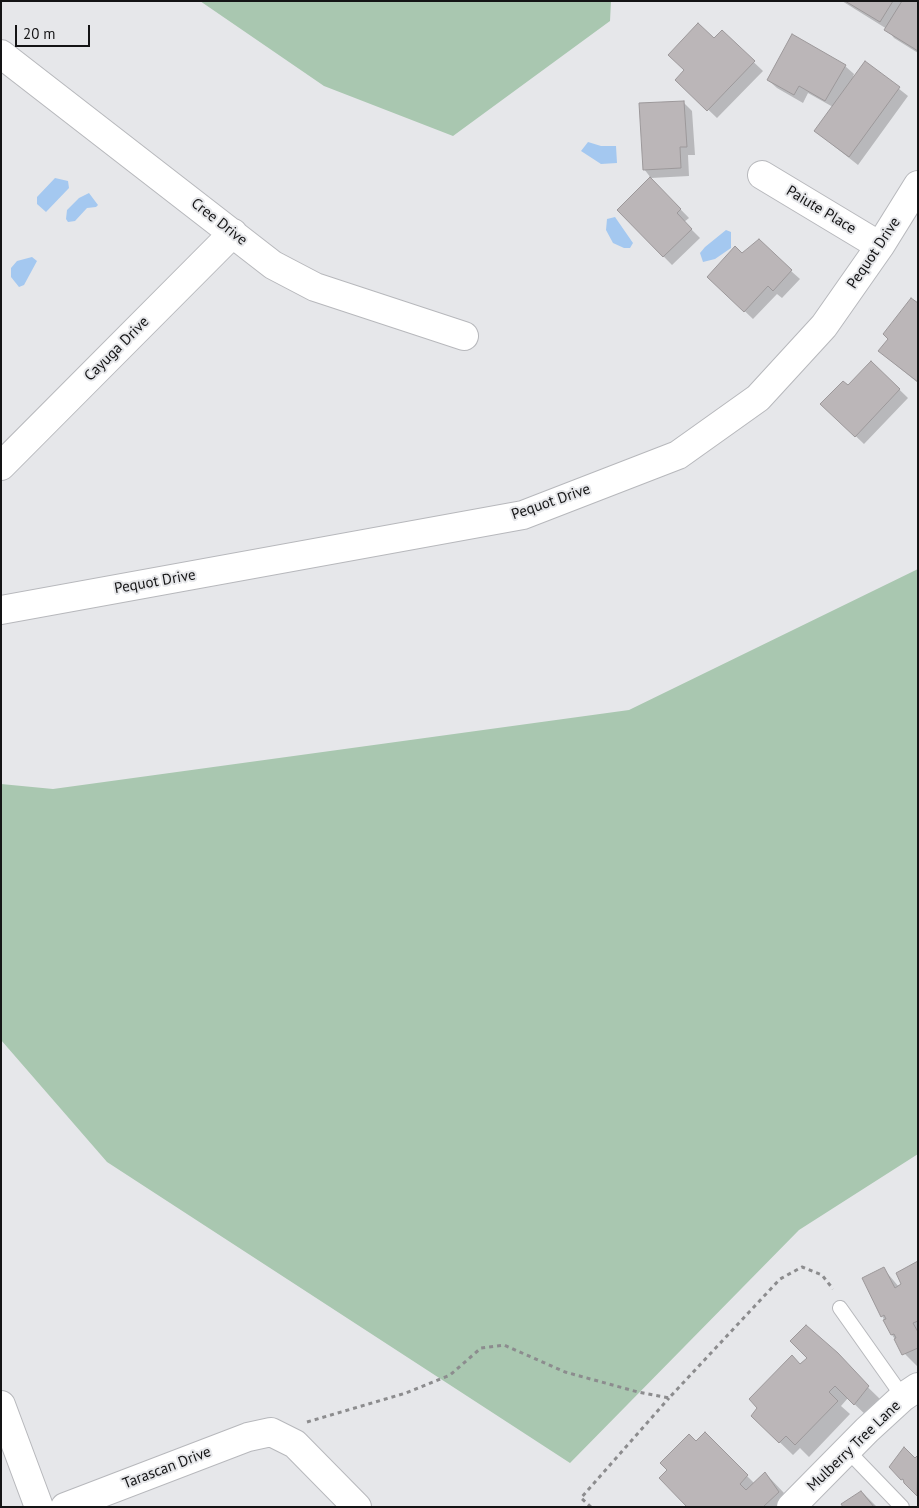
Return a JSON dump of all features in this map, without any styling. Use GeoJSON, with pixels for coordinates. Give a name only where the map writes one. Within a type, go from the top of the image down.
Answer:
{"type":"FeatureCollection","features":[{"type":"Feature","properties":{"kind":"street","name":"Cree Drive"},"geometry":{"type":"LineString","coordinates":[[5,64],[233,232],[273,265],[315,287],[464,336]]}},
{"type":"Feature","properties":{"kind":"street","name":"Paiute Place"},"geometry":{"type":"LineString","coordinates":[[762,175],[880,246]]}},
{"type":"Feature","properties":{"kind":"street","name":"Pequot Drive"},"geometry":{"type":"LineString","coordinates":[[1,610],[523,515],[678,455],[758,398],[824,326],[880,246],[918,185]]}},
{"type":"Feature","properties":{"kind":"street","name":"Cayuga Drive"},"geometry":{"type":"LineString","coordinates":[[1,466],[233,232]]}},
{"type":"Feature","properties":{"kind":"street","name":"Mulberry Tree Lane"},"geometry":{"type":"LineString","coordinates":[[791,1507],[847,1450],[911,1392]]}},
{"type":"Feature","properties":{"kind":"street"},"geometry":{"type":"LineString","coordinates":[[1,1405],[39,1507]]}},
{"type":"Feature","properties":{"kind":"street","name":"Tarascan Drive"},"geometry":{"type":"LineString","coordinates":[[65,1507],[248,1437],[271,1432]]}},
{"type":"Feature","properties":{"kind":"street"},"geometry":{"type":"LineString","coordinates":[[271,1432],[295,1444],[357,1507]]}},
{"type":"Feature","properties":{"kind":"lane"},"geometry":{"type":"LineString","coordinates":[[840,1308],[911,1392]]}},
{"type":"Feature","properties":{"kind":"lane"},"geometry":{"type":"LineString","coordinates":[[847,1450],[902,1507]]}},
{"type":"Feature","properties":{"kind":"path"},"geometry":{"type":"LineString","coordinates":[[591,1507],[581,1498],[669,1398],[780,1279],[802,1266],[822,1275],[836,1293],[840,1308]]}},
{"type":"Feature","properties":{"kind":"path"},"geometry":{"type":"LineString","coordinates":[[271,1432],[406,1393],[450,1375],[481,1348],[504,1346],[565,1372],[638,1392],[669,1398]]}},
{"type":"Feature","properties":{"kind":"green space"},"geometry":{"type":"Polygon","coordinates":[[[200,1],[611,1],[610,21],[453,136],[324,86],[200,1]]]}},
{"type":"Feature","properties":{"kind":"green space"},"geometry":{"type":"Polygon","coordinates":[[[918,569],[918,1154],[799,1230],[570,1463],[107,1162],[1,1040],[1,784],[53,789],[629,710],[918,569]]]}},
{"type":"Feature","properties":{"kind":"water"},"geometry":{"type":"Polygon","coordinates":[[[588,142],[601,146],[616,146],[617,163],[601,164],[581,151],[588,142]]]}},
{"type":"Feature","properties":{"kind":"water"},"geometry":{"type":"Polygon","coordinates":[[[55,178],[68,181],[69,188],[46,212],[37,204],[37,197],[55,178]]]}},
{"type":"Feature","properties":{"kind":"water"},"geometry":{"type":"Polygon","coordinates":[[[89,193],[98,205],[87,208],[75,221],[68,222],[66,219],[67,210],[79,198],[89,193]]]}},
{"type":"Feature","properties":{"kind":"water"},"geometry":{"type":"Polygon","coordinates":[[[615,217],[633,243],[630,248],[624,248],[613,243],[606,230],[607,219],[615,217]]]}},
{"type":"Feature","properties":{"kind":"water"},"geometry":{"type":"Polygon","coordinates":[[[726,230],[731,232],[731,248],[715,259],[703,262],[700,253],[726,230]]]}},
{"type":"Feature","properties":{"kind":"water"},"geometry":{"type":"Polygon","coordinates":[[[32,257],[37,261],[24,285],[19,287],[11,277],[11,268],[17,261],[32,257]]]}},
{"type":"Feature","properties":{"kind":"building"},"geometry":{"type":"Polygon","coordinates":[[[845,1],[893,1],[880,22],[845,1]]]}},
{"type":"Feature","properties":{"kind":"building"},"geometry":{"type":"Polygon","coordinates":[[[902,1],[918,1],[918,51],[884,30],[902,1]]]}},
{"type":"Feature","properties":{"kind":"building"},"geometry":{"type":"Polygon","coordinates":[[[698,23],[714,38],[722,30],[755,61],[707,111],[675,80],[684,70],[668,55],[698,23]]]}},
{"type":"Feature","properties":{"kind":"building"},"geometry":{"type":"Polygon","coordinates":[[[792,34],[846,65],[825,101],[799,86],[794,95],[767,80],[792,34]]]}},
{"type":"Feature","properties":{"kind":"building"},"geometry":{"type":"Polygon","coordinates":[[[865,61],[900,87],[849,157],[814,131],[865,61]]]}},
{"type":"Feature","properties":{"kind":"building"},"geometry":{"type":"Polygon","coordinates":[[[684,101],[687,147],[680,147],[681,168],[643,170],[639,103],[684,101]]]}},
{"type":"Feature","properties":{"kind":"building"},"geometry":{"type":"Polygon","coordinates":[[[650,177],[681,209],[677,213],[692,229],[663,257],[617,210],[650,177]]]}},
{"type":"Feature","properties":{"kind":"building"},"geometry":{"type":"Polygon","coordinates":[[[759,239],[792,270],[773,291],[768,286],[744,312],[707,277],[735,246],[742,253],[759,239]]]}},
{"type":"Feature","properties":{"kind":"building"},"geometry":{"type":"Polygon","coordinates":[[[911,298],[918,303],[918,382],[878,351],[888,339],[883,334],[911,298]]]}},
{"type":"Feature","properties":{"kind":"building"},"geometry":{"type":"Polygon","coordinates":[[[871,361],[900,389],[855,437],[820,404],[843,381],[848,385],[871,361]]]}},
{"type":"Feature","properties":{"kind":"building"},"geometry":{"type":"Polygon","coordinates":[[[918,1261],[918,1321],[913,1323],[918,1332],[918,1348],[902,1355],[894,1339],[896,1338],[894,1334],[891,1335],[883,1320],[886,1319],[884,1315],[881,1317],[862,1278],[884,1267],[895,1288],[901,1284],[896,1273],[918,1261]]]}},
{"type":"Feature","properties":{"kind":"building"},"geometry":{"type":"Polygon","coordinates":[[[806,1325],[838,1353],[869,1386],[854,1405],[835,1386],[829,1392],[838,1401],[795,1445],[786,1436],[779,1443],[751,1416],[757,1408],[749,1399],[792,1355],[800,1364],[807,1358],[790,1341],[806,1325]]]}},
{"type":"Feature","properties":{"kind":"building"},"geometry":{"type":"Polygon","coordinates":[[[705,1432],[748,1475],[740,1484],[746,1490],[765,1472],[779,1492],[763,1507],[687,1507],[659,1478],[667,1470],[660,1463],[689,1434],[696,1441],[705,1432]]]}},
{"type":"Feature","properties":{"kind":"building"},"geometry":{"type":"Polygon","coordinates":[[[904,1447],[915,1458],[918,1455],[917,1496],[904,1483],[903,1479],[901,1480],[889,1467],[904,1447]]]}},
{"type":"Feature","properties":{"kind":"building"},"geometry":{"type":"Polygon","coordinates":[[[861,1491],[874,1507],[843,1507],[841,1504],[861,1491]]]}}]}
